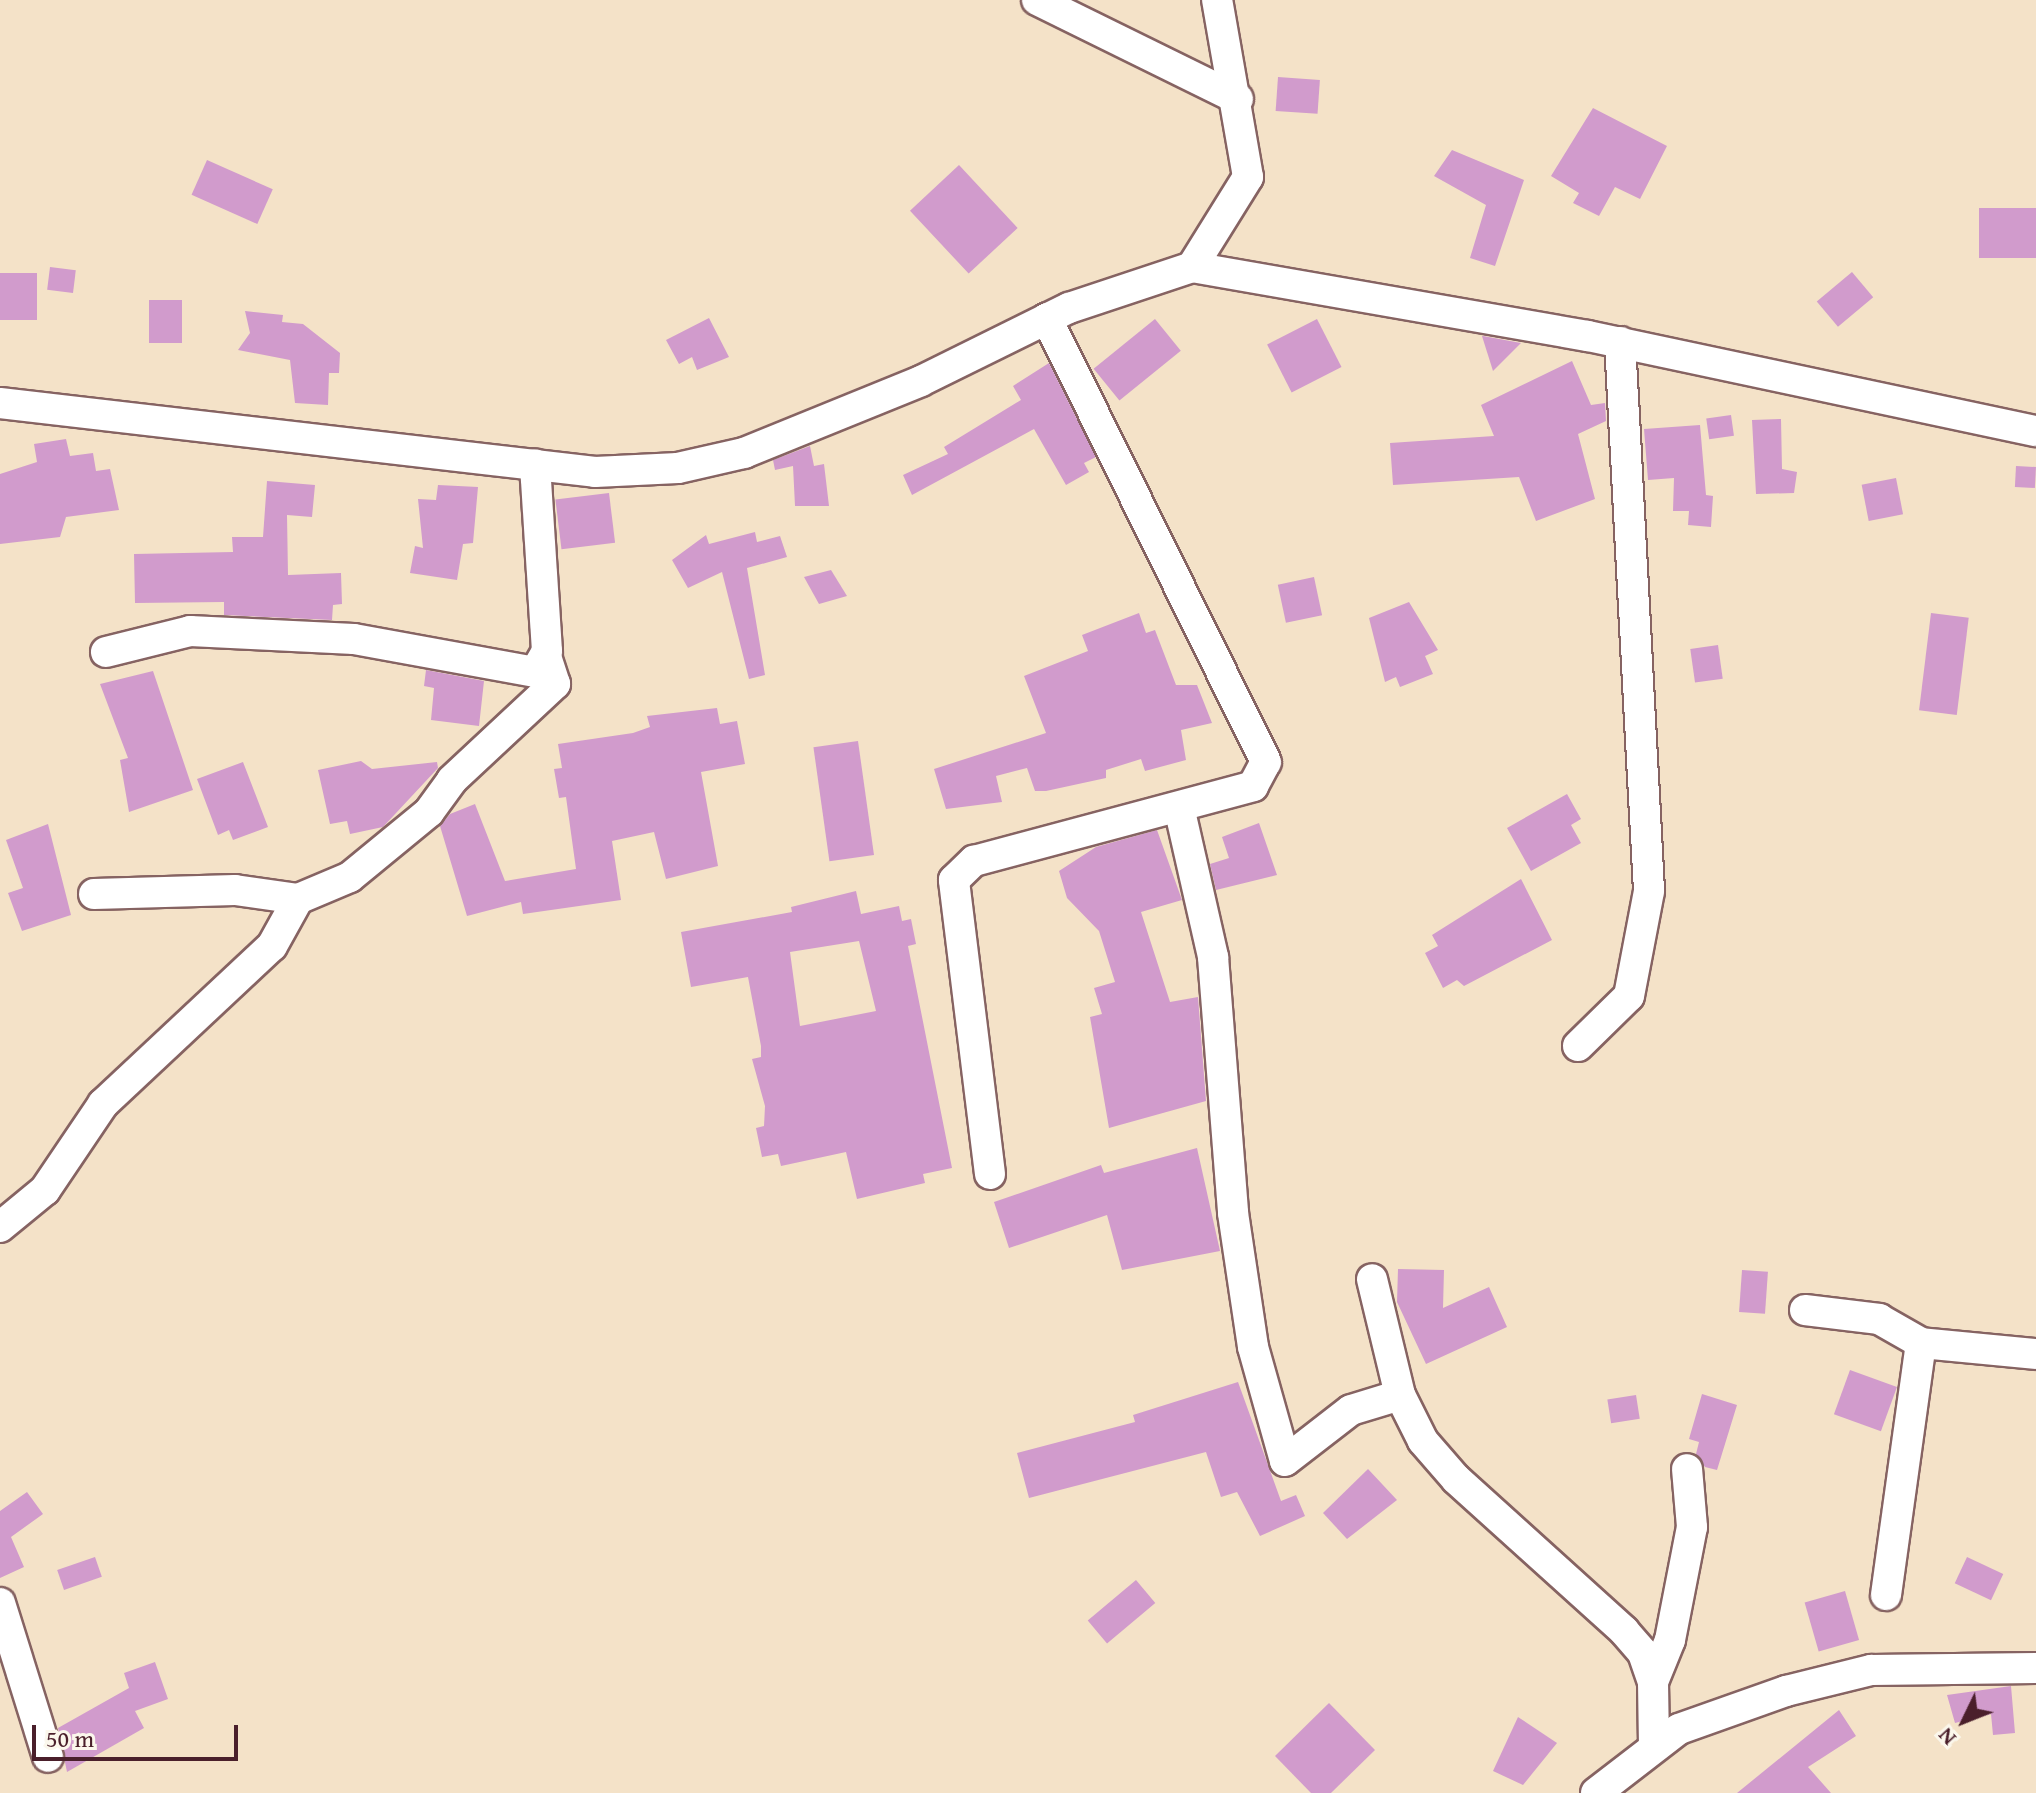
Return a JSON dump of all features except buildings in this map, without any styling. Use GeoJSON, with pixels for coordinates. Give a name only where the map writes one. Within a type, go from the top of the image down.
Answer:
{"type":"FeatureCollection","features":[{"type":"Feature","properties":{"kind":"street"},"geometry":{"type":"LineString","coordinates":[[1037,0],[1238,99]]}},
{"type":"Feature","properties":{"kind":"street"},"geometry":{"type":"LineString","coordinates":[[1192,267],[1248,177],[1238,99],[1217,0]]}},
{"type":"Feature","properties":{"kind":"street"},"geometry":{"type":"LineString","coordinates":[[0,403],[595,472],[678,468],[744,453],[921,381],[1047,318],[1192,267],[1620,342],[2036,431]]}},
{"type":"Feature","properties":{"kind":"street"},"geometry":{"type":"LineString","coordinates":[[990,1174],[954,880],[974,861],[1253,786],[1264,777],[1263,745],[1047,318]]}},
{"type":"Feature","properties":{"kind":"street"},"geometry":{"type":"LineString","coordinates":[[1578,1046],[1629,996],[1649,891],[1620,342]]}},
{"type":"Feature","properties":{"kind":"street"},"geometry":{"type":"LineString","coordinates":[[94,894],[235,890],[298,899],[350,877],[429,812],[452,780],[555,684],[546,656],[535,464]]}},
{"type":"Feature","properties":{"kind":"street"},"geometry":{"type":"LineString","coordinates":[[106,652],[190,631],[354,639],[502,661],[525,673],[546,656]]}},
{"type":"Feature","properties":{"kind":"street"},"geometry":{"type":"LineString","coordinates":[[1179,807],[1213,957],[1233,1213],[1253,1347],[1285,1461],[1351,1410],[1400,1395]]}},
{"type":"Feature","properties":{"kind":"street"},"geometry":{"type":"LineString","coordinates":[[0,1227],[45,1190],[103,1104],[272,946],[298,899]]}},
{"type":"Feature","properties":{"kind":"street"},"geometry":{"type":"LineString","coordinates":[[1372,1279],[1400,1395],[1431,1451],[1624,1631],[1643,1653],[1653,1682],[1654,1746]]}},
{"type":"Feature","properties":{"kind":"street"},"geometry":{"type":"LineString","coordinates":[[1805,1310],[1879,1319],[1921,1343],[2036,1354]]}},
{"type":"Feature","properties":{"kind":"street"},"geometry":{"type":"LineString","coordinates":[[1886,1595],[1921,1343]]}},
{"type":"Feature","properties":{"kind":"street"},"geometry":{"type":"LineString","coordinates":[[1653,1682],[1670,1640],[1692,1527],[1687,1469]]}},
{"type":"Feature","properties":{"kind":"street"},"geometry":{"type":"LineString","coordinates":[[0,1603],[48,1757]]}},
{"type":"Feature","properties":{"kind":"street"},"geometry":{"type":"LineString","coordinates":[[1596,1793],[1654,1746],[1721,1710],[1871,1670],[2036,1668]]}}]}
